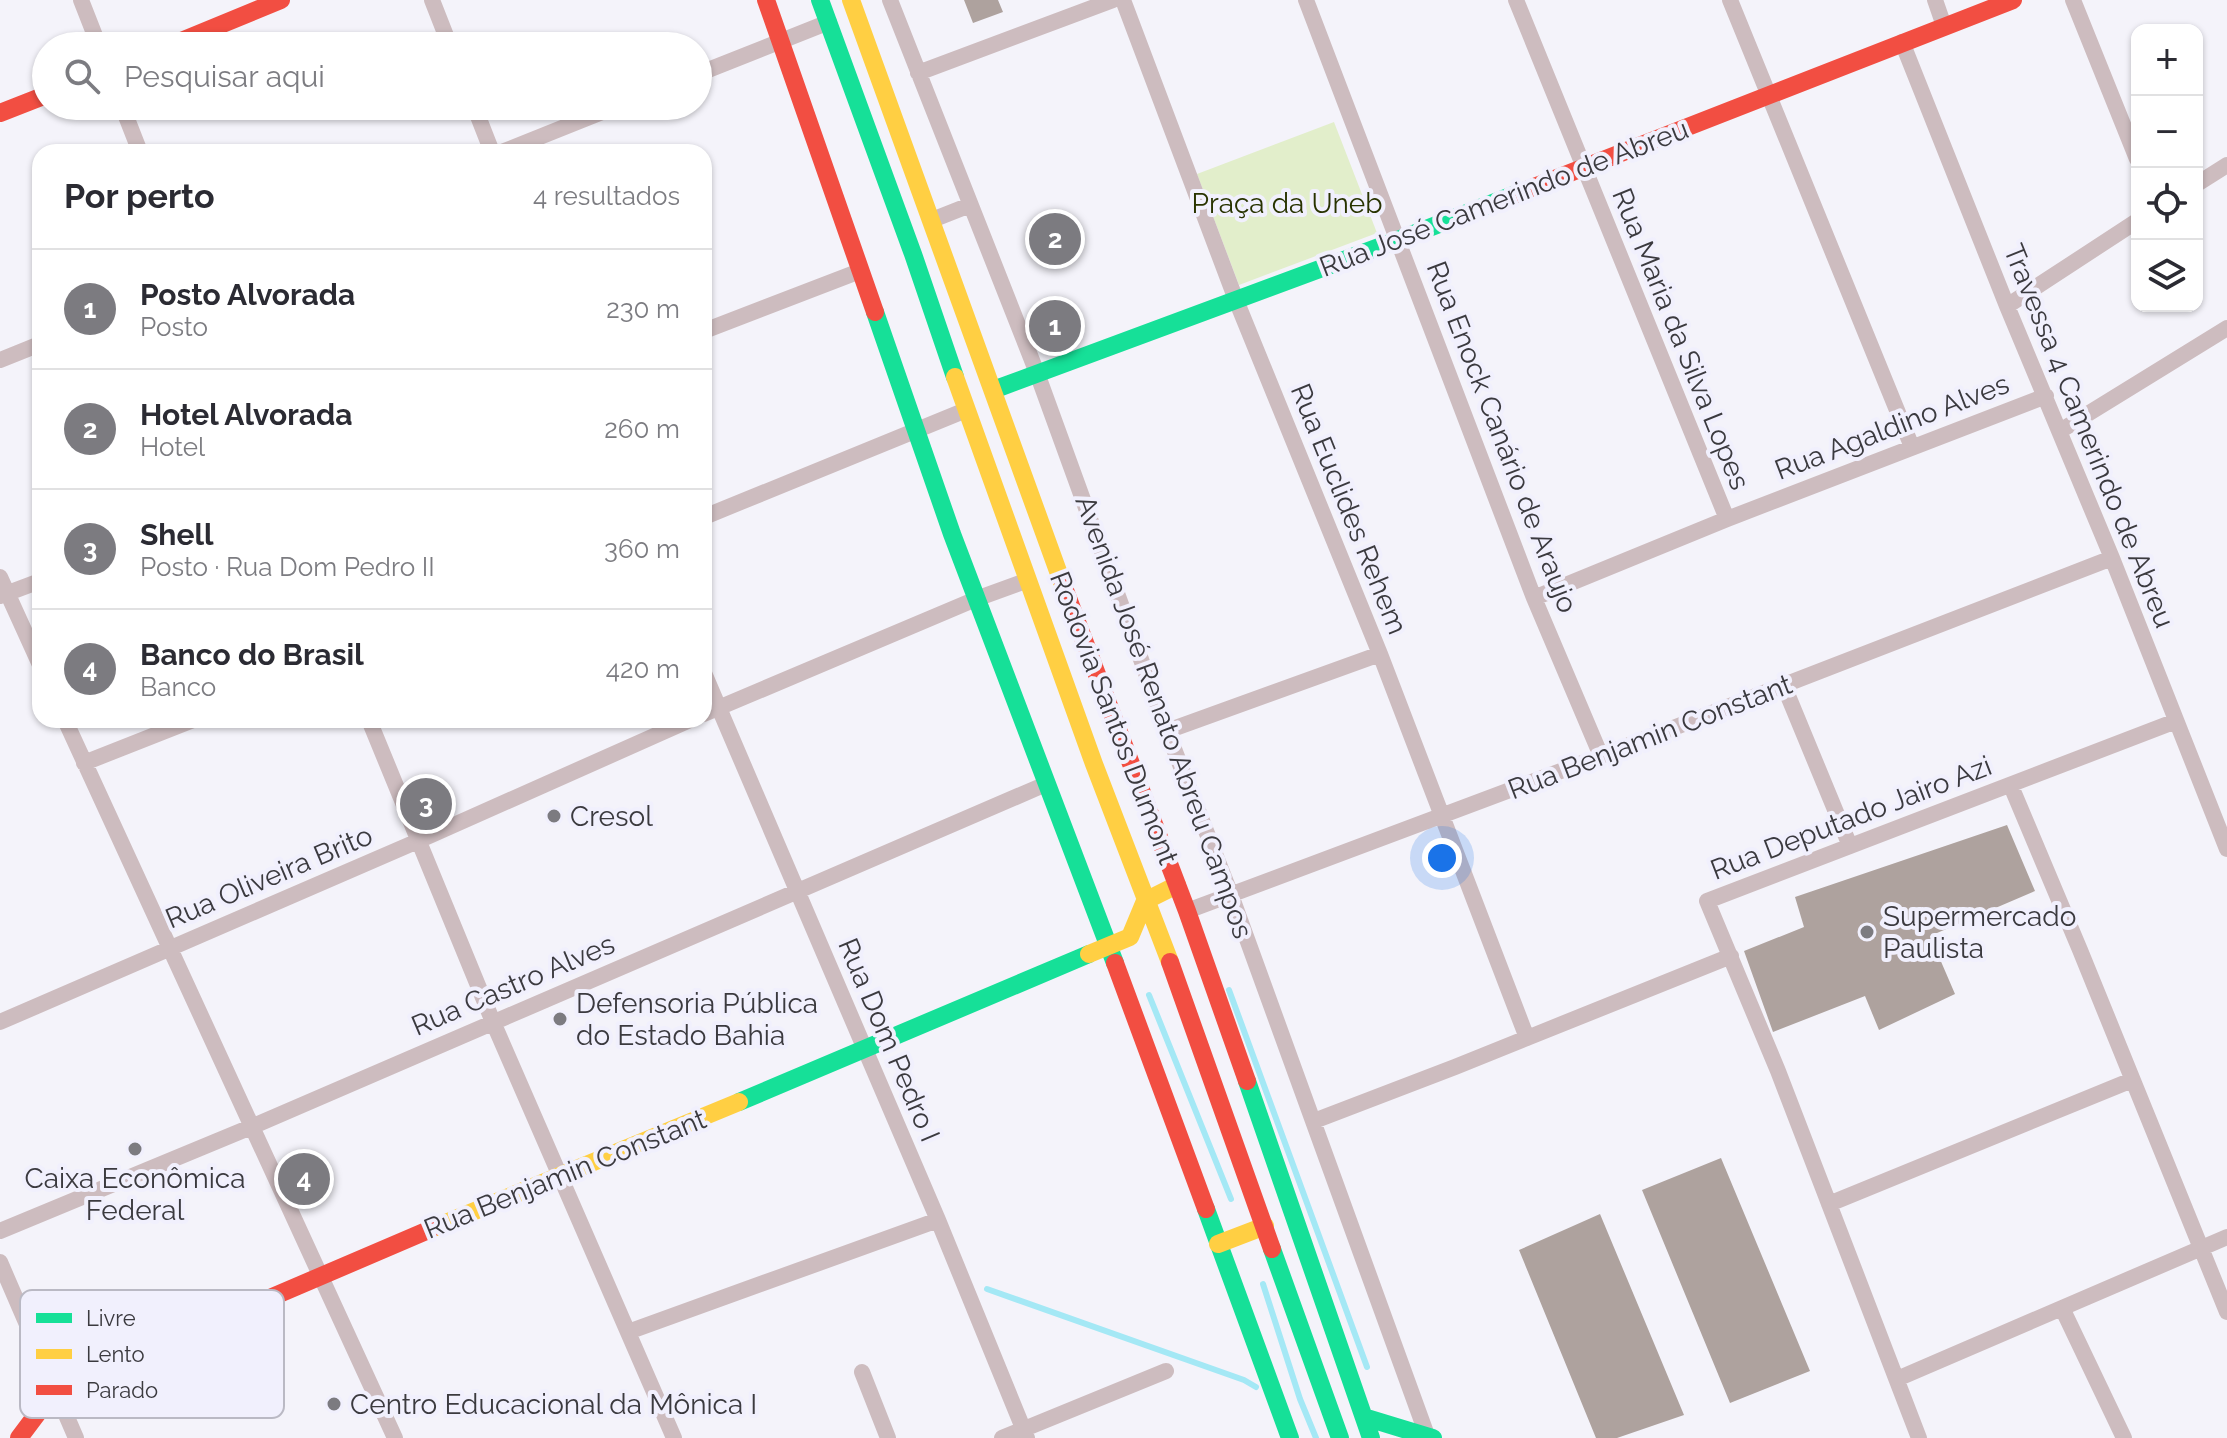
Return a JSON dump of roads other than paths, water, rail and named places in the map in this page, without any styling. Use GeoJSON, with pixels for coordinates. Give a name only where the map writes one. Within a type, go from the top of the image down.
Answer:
{"type":"FeatureCollection","features":[{"type":"Feature","properties":{"kind":"main road"},"geometry":{"type":"LineString","coordinates":[[203,32],[281,0]]}},
{"type":"Feature","properties":{"kind":"main road"},"geometry":{"type":"LineString","coordinates":[[766,0],[976,599],[1109,946],[1290,1438]]}},
{"type":"Feature","properties":{"kind":"main road","name":"Rodovia Santos Dumont"},"geometry":{"type":"LineString","coordinates":[[820,0],[1340,1438]]}},
{"type":"Feature","properties":{"kind":"main road","name":"Rodovia Santos Dumont"},"geometry":{"type":"LineString","coordinates":[[851,0],[1077,623],[1187,911],[1371,1438]]}},
{"type":"Feature","properties":{"kind":"main road","name":"Rua José Camerindo de Abreu"},"geometry":{"type":"LineString","coordinates":[[993,390],[1584,169],[2013,0]]}},
{"type":"Feature","properties":{"kind":"main road"},"geometry":{"type":"LineString","coordinates":[[0,113],[32,100]]}},
{"type":"Feature","properties":{"kind":"main road"},"geometry":{"type":"LineString","coordinates":[[1177,885],[1145,901],[1130,937],[1166,951],[1197,939]]}},
{"type":"Feature","properties":{"kind":"main road","name":"Rua Benjamin Constant"},"geometry":{"type":"LineString","coordinates":[[284,1291],[1130,937]]}},
{"type":"Feature","properties":{"kind":"main road"},"geometry":{"type":"LineString","coordinates":[[1218,1244],[1265,1226]]}},
{"type":"Feature","properties":{"kind":"main road"},"geometry":{"type":"LineString","coordinates":[[1364,1417],[1429,1438]]}},
{"type":"Feature","properties":{"kind":"main road","name":"Rua Benjamin Constant"},"geometry":{"type":"LineString","coordinates":[[19,1438],[34,1418]]}},
{"type":"Feature","properties":{"kind":"street"},"geometry":{"type":"LineString","coordinates":[[81,0],[94,32]]}},
{"type":"Feature","properties":{"kind":"street"},"geometry":{"type":"LineString","coordinates":[[432,0],[445,32]]}},
{"type":"Feature","properties":{"kind":"street","name":"Avenida José Renato Abreu Campos"},"geometry":{"type":"LineString","coordinates":[[890,0],[1037,373],[1429,1438]]}},
{"type":"Feature","properties":{"kind":"street"},"geometry":{"type":"LineString","coordinates":[[918,73],[1113,0]]}},
{"type":"Feature","properties":{"kind":"street","name":"Rua Euclides Rehem"},"geometry":{"type":"LineString","coordinates":[[1123,0],[1236,300],[1380,654],[1527,1038]]}},
{"type":"Feature","properties":{"kind":"street","name":"Rua Enock Canário de Araujo"},"geometry":{"type":"LineString","coordinates":[[1306,0],[1534,598],[1601,756]]}},
{"type":"Feature","properties":{"kind":"street","name":"Rua Maria da Silva Lopes"},"geometry":{"type":"LineString","coordinates":[[1516,0],[1727,519]]}},
{"type":"Feature","properties":{"kind":"street"},"geometry":{"type":"LineString","coordinates":[[1730,0],[1912,447]]}},
{"type":"Feature","properties":{"kind":"street"},"geometry":{"type":"LineString","coordinates":[[1935,0],[1944,26]]}},
{"type":"Feature","properties":{"kind":"street"},"geometry":{"type":"LineString","coordinates":[[2073,0],[2131,144]]}},
{"type":"Feature","properties":{"kind":"street"},"geometry":{"type":"LineString","coordinates":[[712,68],[829,22]]}},
{"type":"Feature","properties":{"kind":"street","name":"Travessa 4 Camerindo de Abreu"},"geometry":{"type":"LineString","coordinates":[[1902,42],[2227,849]]}},
{"type":"Feature","properties":{"kind":"street"},"geometry":{"type":"LineString","coordinates":[[127,120],[137,144]]}},
{"type":"Feature","properties":{"kind":"street"},"geometry":{"type":"LineString","coordinates":[[479,120],[489,144]]}},
{"type":"Feature","properties":{"kind":"street"},"geometry":{"type":"LineString","coordinates":[[522,144],[582,120]]}},
{"type":"Feature","properties":{"kind":"street"},"geometry":{"type":"LineString","coordinates":[[2203,180],[2227,165]]}},
{"type":"Feature","properties":{"kind":"street"},"geometry":{"type":"LineString","coordinates":[[932,220],[970,205]]}},
{"type":"Feature","properties":{"kind":"street"},"geometry":{"type":"LineString","coordinates":[[2007,306],[2131,225]]}},
{"type":"Feature","properties":{"kind":"street"},"geometry":{"type":"LineString","coordinates":[[712,328],[860,271]]}},
{"type":"Feature","properties":{"kind":"street"},"geometry":{"type":"LineString","coordinates":[[2060,431],[2227,328]]}},
{"type":"Feature","properties":{"kind":"street"},"geometry":{"type":"LineString","coordinates":[[0,360],[32,347]]}},
{"type":"Feature","properties":{"kind":"street","name":"Rua Agaldino Alves"},"geometry":{"type":"LineString","coordinates":[[1534,598],[1727,519],[2046,396]]}},
{"type":"Feature","properties":{"kind":"street"},"geometry":{"type":"LineString","coordinates":[[712,514],[966,410]]}},
{"type":"Feature","properties":{"kind":"street","name":"Rua Benjamin Constant"},"geometry":{"type":"LineString","coordinates":[[1187,911],[1601,756],[2112,558]]}},
{"type":"Feature","properties":{"kind":"street"},"geometry":{"type":"LineString","coordinates":[[0,577],[4,595],[32,649]]}},
{"type":"Feature","properties":{"kind":"street"},"geometry":{"type":"LineString","coordinates":[[712,711],[1028,580]]}},
{"type":"Feature","properties":{"kind":"street"},"geometry":{"type":"LineString","coordinates":[[4,595],[32,584]]}},
{"type":"Feature","properties":{"kind":"street"},"geometry":{"type":"LineString","coordinates":[[1167,731],[1380,654]]}},
{"type":"Feature","properties":{"kind":"street"},"geometry":{"type":"LineString","coordinates":[[1784,686],[1850,846]]}},
{"type":"Feature","properties":{"kind":"street","name":"Rua Dom Pedro I"},"geometry":{"type":"LineString","coordinates":[[712,713],[796,891],[938,1220],[1026,1434]]}},
{"type":"Feature","properties":{"kind":"street","name":"Rua Deputado Jairo Azi"},"geometry":{"type":"LineString","coordinates":[[1731,956],[1707,901],[2176,721]]}},
{"type":"Feature","properties":{"kind":"street"},"geometry":{"type":"LineString","coordinates":[[69,728],[395,1438]]}},
{"type":"Feature","properties":{"kind":"street"},"geometry":{"type":"LineString","coordinates":[[84,763],[173,728]]}},
{"type":"Feature","properties":{"kind":"street"},"geometry":{"type":"LineString","coordinates":[[372,728],[493,1022],[674,1438]]}},
{"type":"Feature","properties":{"kind":"street","name":"Rua Oliveira Brito"},"geometry":{"type":"LineString","coordinates":[[0,1022],[672,728]]}},
{"type":"Feature","properties":{"kind":"street","name":"Rua Castro Alves"},"geometry":{"type":"LineString","coordinates":[[0,1231],[251,1127],[1046,784]]}},
{"type":"Feature","properties":{"kind":"street"},"geometry":{"type":"LineString","coordinates":[[2011,786],[2227,1312]]}},
{"type":"Feature","properties":{"kind":"street"},"geometry":{"type":"LineString","coordinates":[[1314,1121],[1731,956],[1919,1438]]}},
{"type":"Feature","properties":{"kind":"street"},"geometry":{"type":"LineString","coordinates":[[1829,1204],[2132,1080]]}},
{"type":"Feature","properties":{"kind":"street"},"geometry":{"type":"LineString","coordinates":[[628,1332],[938,1220]]}},
{"type":"Feature","properties":{"kind":"street"},"geometry":{"type":"LineString","coordinates":[[1897,1379],[2227,1237]]}},
{"type":"Feature","properties":{"kind":"street"},"geometry":{"type":"LineString","coordinates":[[0,1262],[20,1309]]}},
{"type":"Feature","properties":{"kind":"street"},"geometry":{"type":"LineString","coordinates":[[2062,1308],[2124,1438]]}},
{"type":"Feature","properties":{"kind":"street"},"geometry":{"type":"LineString","coordinates":[[1002,1438],[1026,1434],[1166,1371]]}},
{"type":"Feature","properties":{"kind":"street"},"geometry":{"type":"LineString","coordinates":[[862,1372],[888,1438]]}},
{"type":"Feature","properties":{"kind":"street"},"geometry":{"type":"LineString","coordinates":[[67,1418],[76,1438]]}},
{"type":"Feature","properties":{"kind":"waterway"},"geometry":{"type":"LineString","coordinates":[[1229,990],[1367,1367]]}},
{"type":"Feature","properties":{"kind":"waterway"},"geometry":{"type":"LineString","coordinates":[[1149,995],[1231,1199]]}},
{"type":"Feature","properties":{"kind":"waterway"},"geometry":{"type":"LineString","coordinates":[[1263,1284],[1300,1399],[1316,1438]]}},
{"type":"Feature","properties":{"kind":"waterway"},"geometry":{"type":"LineString","coordinates":[[987,1289],[1244,1380],[1256,1387]]}},
{"type":"Feature","properties":{"kind":"place","name":"Hotel Alvorada"},"geometry":{"type":"Point","coordinates":[1055,239]}},
{"type":"Feature","properties":{"kind":"place","name":"Posto Alvorada"},"geometry":{"type":"Point","coordinates":[1055,326]}},
{"type":"Feature","properties":{"kind":"place","name":"Shell"},"geometry":{"type":"Point","coordinates":[426,804]}},
{"type":"Feature","properties":{"kind":"place","name":"Cresol"},"geometry":{"type":"Point","coordinates":[554,816]}},
{"type":"Feature","properties":{"kind":"place","name":"Supermercado Paulista"},"geometry":{"type":"Point","coordinates":[1867,932]}},
{"type":"Feature","properties":{"kind":"place","name":"Defensoria Pública do Estado Bahia"},"geometry":{"type":"Point","coordinates":[560,1019]}},
{"type":"Feature","properties":{"kind":"place","name":"Caixa Econômica Federal"},"geometry":{"type":"Point","coordinates":[135,1149]}},
{"type":"Feature","properties":{"kind":"place","name":"Banco do Brasil"},"geometry":{"type":"Point","coordinates":[304,1179]}},
{"type":"Feature","properties":{"kind":"place","name":"Centro Educacional da Mônica I"},"geometry":{"type":"Point","coordinates":[334,1404]}},
{"type":"Feature","properties":{"kind":"park label","name":"Praça da Uneb"},"geometry":{"type":"Point","coordinates":[1287,203]}}]}
